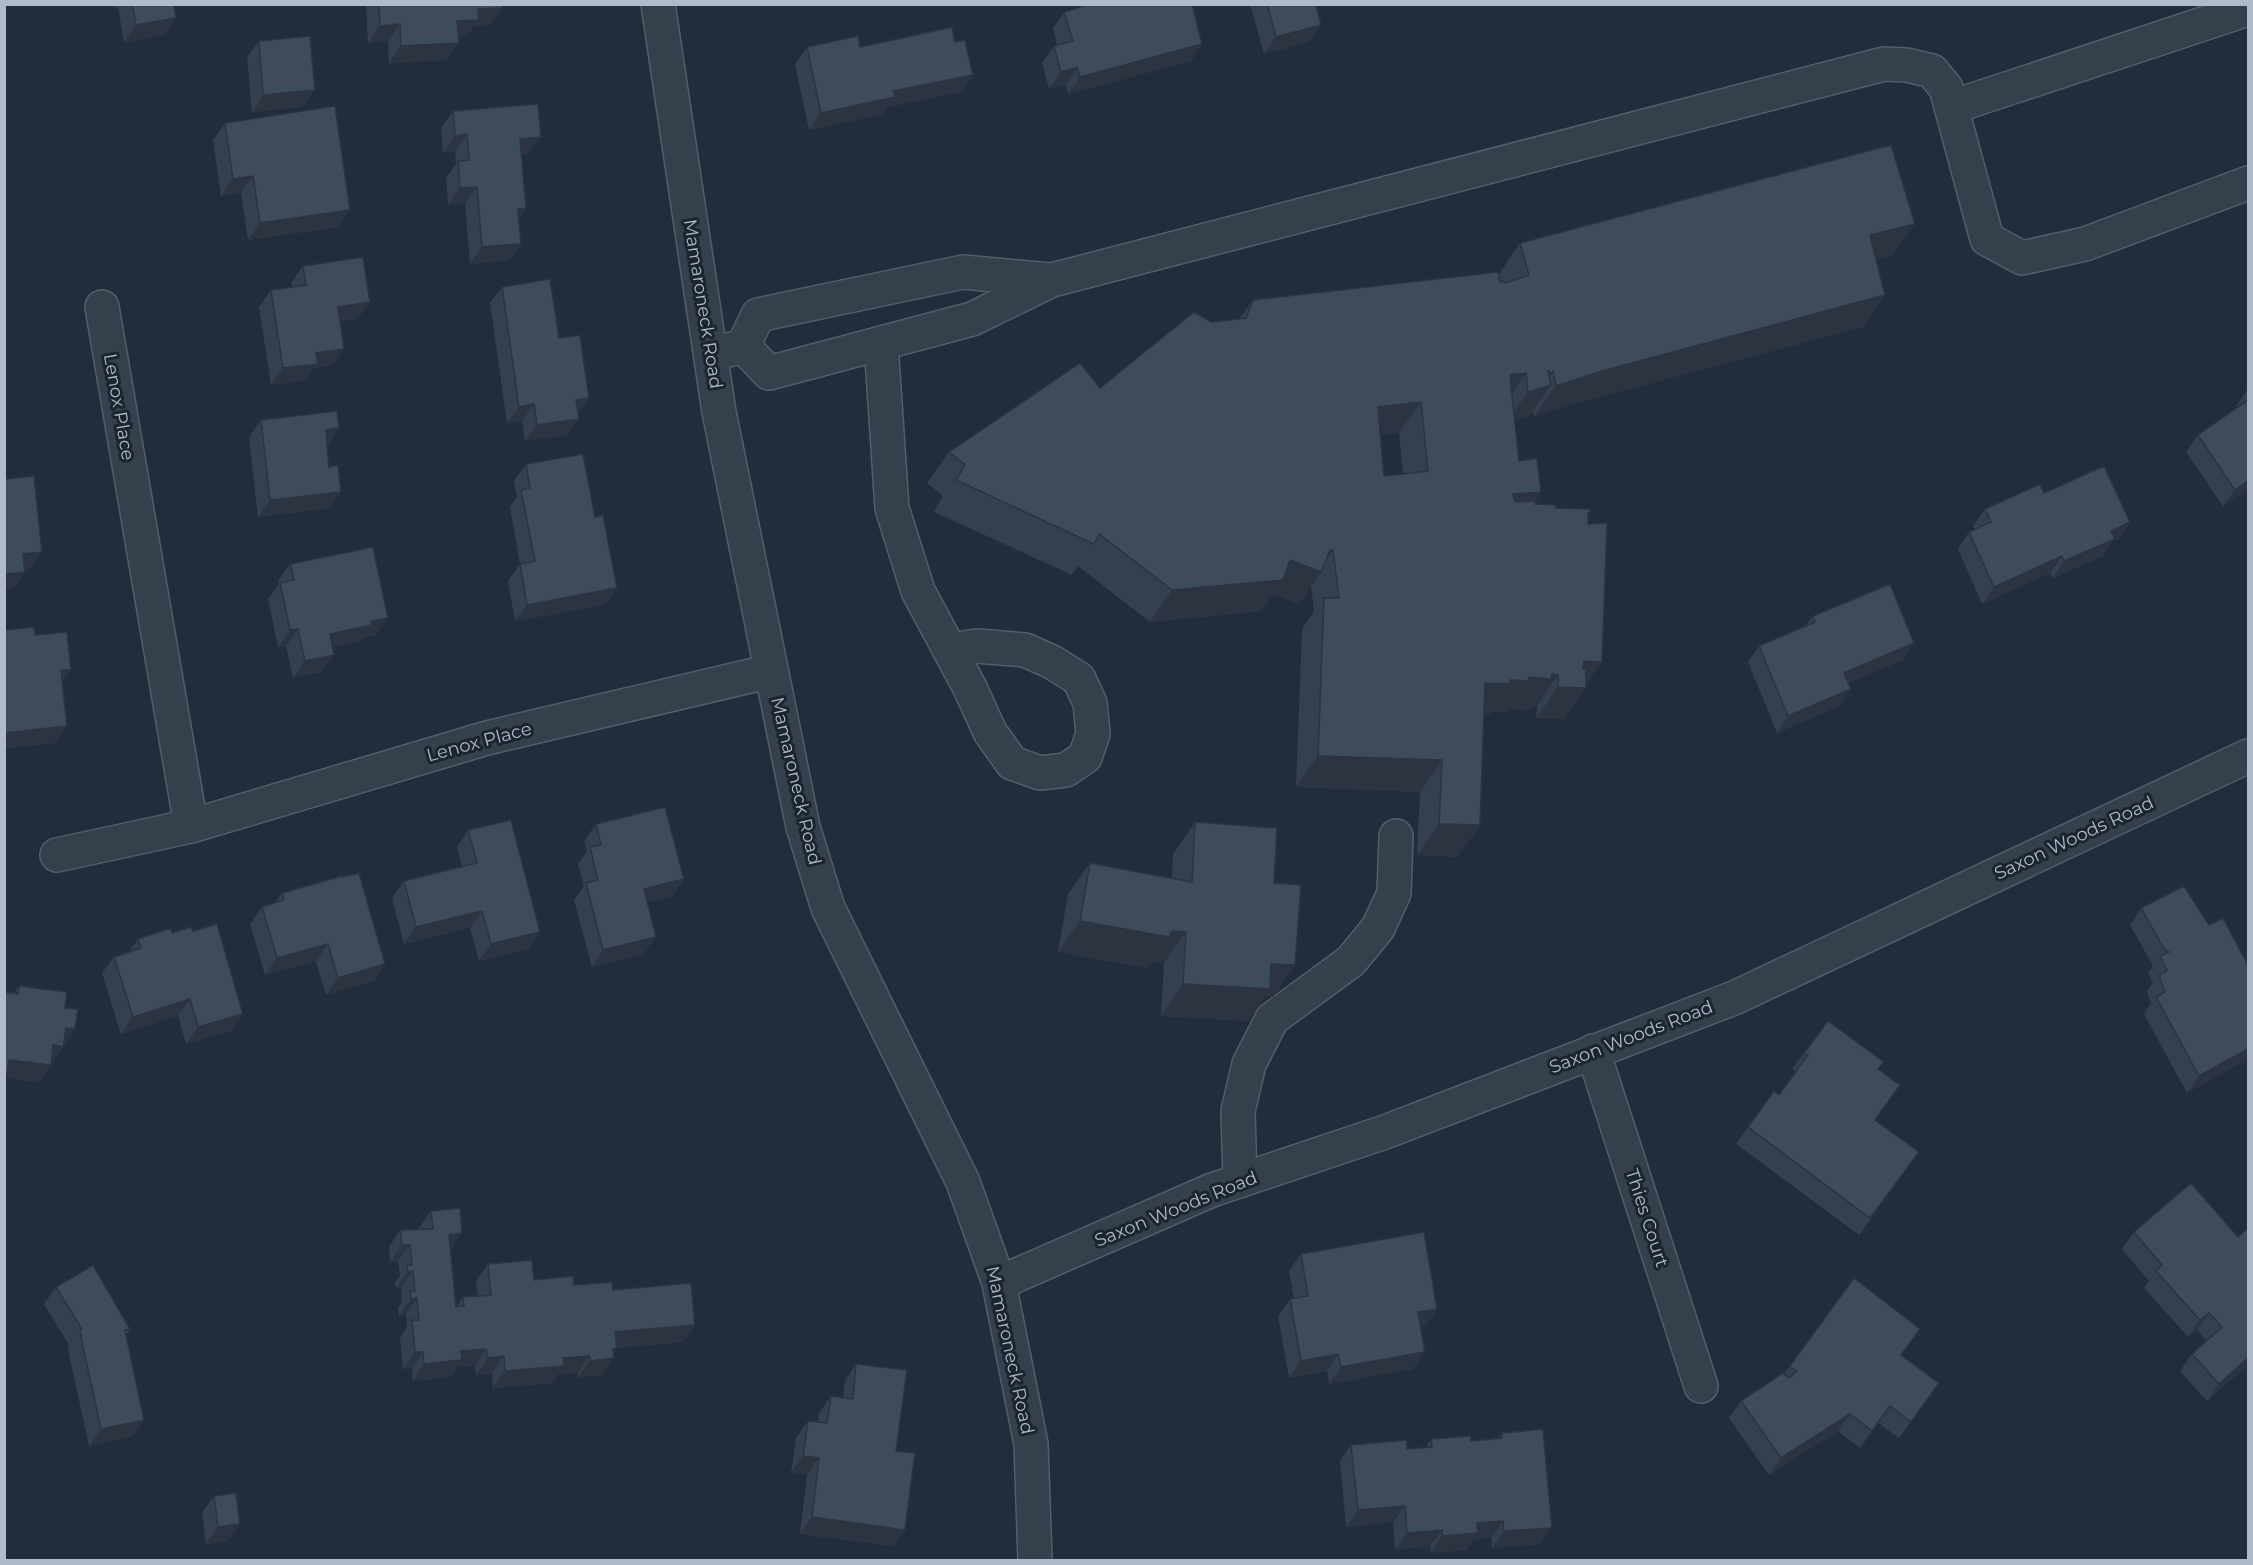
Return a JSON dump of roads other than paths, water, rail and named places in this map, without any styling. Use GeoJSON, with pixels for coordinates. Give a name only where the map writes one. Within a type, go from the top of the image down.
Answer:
{"type":"FeatureCollection","features":[{"type":"Feature","properties":{"kind":"street","name":"Mamaroneck Road"},"geometry":{"type":"LineString","coordinates":[[658,4],[719,412],[803,827],[828,908],[963,1182],[999,1283],[1031,1444],[1035,1560]]}},
{"type":"Feature","properties":{"kind":"street"},"geometry":{"type":"LineString","coordinates":[[1952,107],[2248,9]]}},
{"type":"Feature","properties":{"kind":"street"},"geometry":{"type":"LineString","coordinates":[[743,346],[769,373],[972,319],[1052,280],[1884,64],[1906,64],[1932,70],[1946,88],[1987,239],[2022,258],[2085,244],[2248,183]]}},
{"type":"Feature","properties":{"kind":"street"},"geometry":{"type":"LineString","coordinates":[[711,355],[743,346],[758,315],[963,272],[1052,280]]}},
{"type":"Feature","properties":{"kind":"street","name":"Lenox Place"},"geometry":{"type":"LineString","coordinates":[[102,307],[191,826]]}},
{"type":"Feature","properties":{"kind":"street"},"geometry":{"type":"LineString","coordinates":[[881,343],[892,508],[918,591],[970,688],[990,732],[1012,763],[1040,773],[1066,770],[1085,757],[1094,734],[1090,703],[1079,679],[1052,662],[1025,650],[977,646],[950,650]]}},
{"type":"Feature","properties":{"kind":"street","name":"Lenox Place"},"geometry":{"type":"LineString","coordinates":[[57,855],[191,826],[487,738],[771,671]]}},
{"type":"Feature","properties":{"kind":"street","name":"Saxon Woods Road"},"geometry":{"type":"LineString","coordinates":[[999,1283],[1212,1190],[1385,1132],[1734,998],[2248,756]]}},
{"type":"Feature","properties":{"kind":"street"},"geometry":{"type":"LineString","coordinates":[[1240,1181],[1238,1111],[1249,1064],[1272,1019],[1351,962],[1378,927],[1394,893],[1396,836]]}},
{"type":"Feature","properties":{"kind":"street","name":"Thies Court"},"geometry":{"type":"LineString","coordinates":[[1593,1051],[1701,1386]]}}]}
